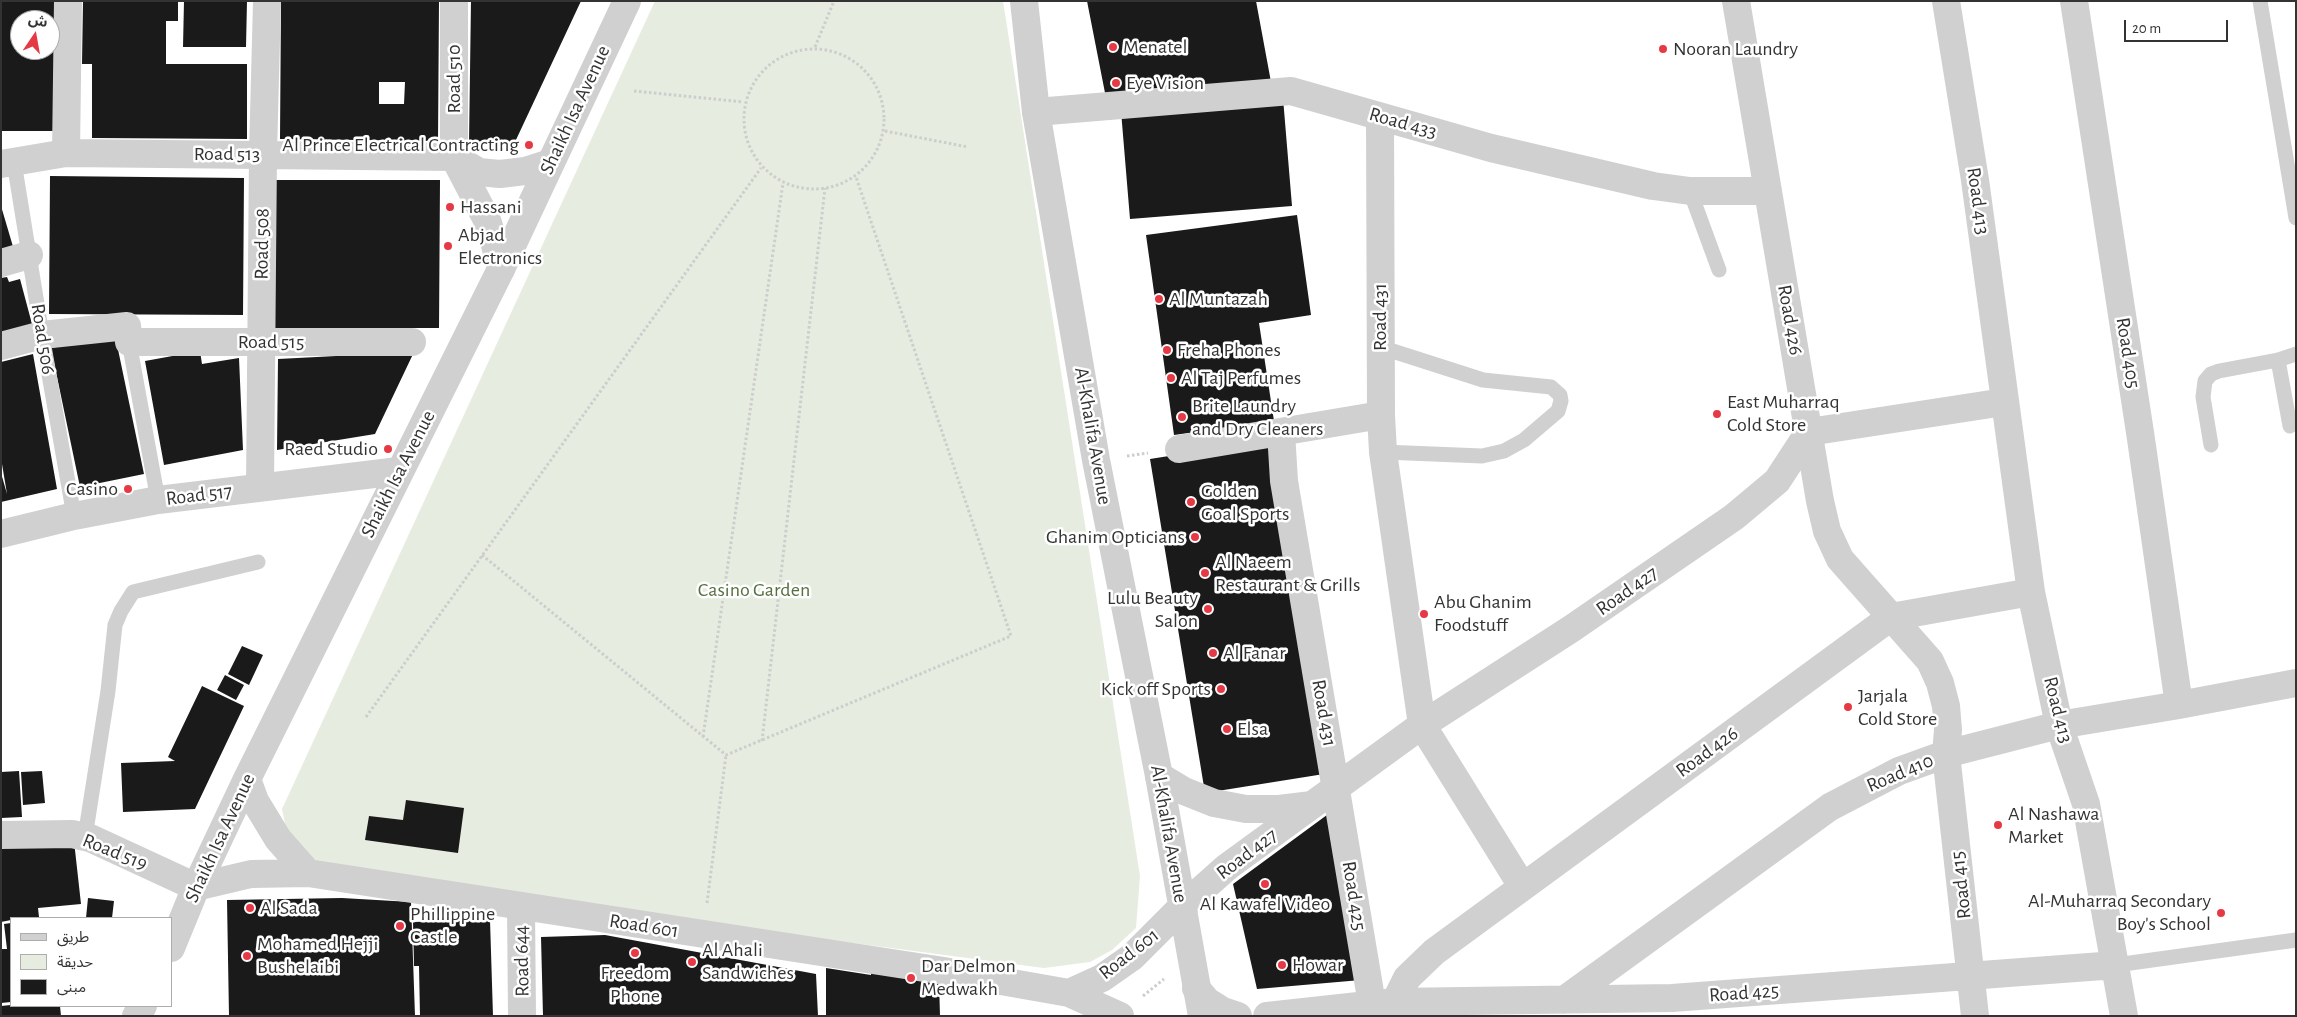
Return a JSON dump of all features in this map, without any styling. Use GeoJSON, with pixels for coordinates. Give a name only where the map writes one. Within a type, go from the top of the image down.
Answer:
{"type":"FeatureCollection","features":[{"type":"Feature","properties":{"kind":"street"},"geometry":{"type":"LineString","coordinates":[[66,153],[68,1]]}},
{"type":"Feature","properties":{"kind":"street","name":"Road 508"},"geometry":{"type":"LineString","coordinates":[[260,487],[266,1]]}},
{"type":"Feature","properties":{"kind":"street","name":"Road 510"},"geometry":{"type":"LineString","coordinates":[[454,1],[454,156]]}},
{"type":"Feature","properties":{"kind":"street","name":"Shaikh Isa Avenue"},"geometry":{"type":"LineString","coordinates":[[172,946],[196,887],[247,779],[501,269],[626,1]]}},
{"type":"Feature","properties":{"kind":"street","name":"Al-Khalifa Avenue"},"geometry":{"type":"LineString","coordinates":[[1024,1],[1036,112],[1096,460],[1160,776],[1202,1016]]}},
{"type":"Feature","properties":{"kind":"street","name":"Road 426"},"geometry":{"type":"LineString","coordinates":[[1736,1],[1810,432],[1820,501],[1827,531],[1840,559],[1930,661],[1940,683],[1946,706],[1948,730],[1946,754]]}},
{"type":"Feature","properties":{"kind":"street","name":"Road 413"},"geometry":{"type":"LineString","coordinates":[[1946,1],[1975,180],[2031,592],[2059,725],[2086,804],[2124,1016]]}},
{"type":"Feature","properties":{"kind":"street","name":"Road 405"},"geometry":{"type":"LineString","coordinates":[[2074,1],[2180,705]]}},
{"type":"Feature","properties":{"kind":"street","name":"Road 433"},"geometry":{"type":"LineString","coordinates":[[1036,112],[1291,91],[1491,148],[1653,186],[1690,191],[1768,191]]}},
{"type":"Feature","properties":{"kind":"street","name":"Road 431"},"geometry":{"type":"LineString","coordinates":[[1380,117],[1381,415]]}},
{"type":"Feature","properties":{"kind":"street","name":"Road 513"},"geometry":{"type":"LineString","coordinates":[[8,163],[66,153],[454,156]]}},
{"type":"Feature","properties":{"kind":"street"},"geometry":{"type":"LineString","coordinates":[[454,156],[479,172],[500,174],[525,171],[550,163]]}},
{"type":"Feature","properties":{"kind":"street"},"geometry":{"type":"LineString","coordinates":[[454,156],[487,220],[501,269]]}},
{"type":"Feature","properties":{"kind":"street"},"geometry":{"type":"LineString","coordinates":[[1,263],[30,255]]}},
{"type":"Feature","properties":{"kind":"street"},"geometry":{"type":"LineString","coordinates":[[1,346],[42,335],[127,326],[129,342]]}},
{"type":"Feature","properties":{"kind":"street","name":"Road 515"},"geometry":{"type":"LineString","coordinates":[[129,342],[412,342]]}},
{"type":"Feature","properties":{"kind":"street"},"geometry":{"type":"LineString","coordinates":[[1810,432],[2004,402]]}},
{"type":"Feature","properties":{"kind":"street"},"geometry":{"type":"LineString","coordinates":[[1179,449],[1381,415],[1383,452],[1422,725],[1522,886]]}},
{"type":"Feature","properties":{"kind":"street","name":"Road 431"},"geometry":{"type":"LineString","coordinates":[[1281,432],[1284,481],[1337,787]]}},
{"type":"Feature","properties":{"kind":"street","name":"Road 427"},"geometry":{"type":"LineString","coordinates":[[1182,907],[1228,867],[1422,725],[1571,629],[1734,517],[1777,481],[1810,432]]}},
{"type":"Feature","properties":{"kind":"street","name":"Road 517"},"geometry":{"type":"LineString","coordinates":[[1,534],[74,516],[158,500],[399,472]]}},
{"type":"Feature","properties":{"kind":"street"},"geometry":{"type":"LineString","coordinates":[[1892,617],[2031,592]]}},
{"type":"Feature","properties":{"kind":"street","name":"Road 426"},"geometry":{"type":"LineString","coordinates":[[1383,1003],[1421,963],[1522,886],[1892,617]]}},
{"type":"Feature","properties":{"kind":"street","name":"Road 410"},"geometry":{"type":"LineString","coordinates":[[1564,1000],[1830,807],[1898,771],[1946,754],[2059,725],[2296,683]]}},
{"type":"Feature","properties":{"kind":"street","name":"Road 415"},"geometry":{"type":"LineString","coordinates":[[1946,754],[1975,1016]]}},
{"type":"Feature","properties":{"kind":"street","name":"Road 427"},"geometry":{"type":"LineString","coordinates":[[1160,776],[1184,791],[1214,803],[1246,809],[1278,809],[1313,804]]}},
{"type":"Feature","properties":{"kind":"street"},"geometry":{"type":"LineString","coordinates":[[247,779],[265,820],[278,839],[308,873]]}},
{"type":"Feature","properties":{"kind":"street","name":"Road 425"},"geometry":{"type":"LineString","coordinates":[[1337,787],[1383,1003]]}},
{"type":"Feature","properties":{"kind":"street","name":"Road 519"},"geometry":{"type":"LineString","coordinates":[[1,835],[72,834],[85,837],[196,887]]}},
{"type":"Feature","properties":{"kind":"street","name":"Road 601"},"geometry":{"type":"LineString","coordinates":[[196,887],[251,874],[308,873],[944,971],[1069,994],[1120,1016]]}},
{"type":"Feature","properties":{"kind":"street","name":"Road 644"},"geometry":{"type":"LineString","coordinates":[[521,907],[522,1016]]}},
{"type":"Feature","properties":{"kind":"street","name":"Road 601"},"geometry":{"type":"LineString","coordinates":[[1069,994],[1102,978],[1132,957],[1182,907]]}},
{"type":"Feature","properties":{"kind":"street","name":"Road 425"},"geometry":{"type":"LineString","coordinates":[[1267,1016],[1383,1003],[1458,1008],[1564,1000],[1673,1007],[1971,977],[2116,965]]}},
{"type":"Feature","properties":{"kind":"street"},"geometry":{"type":"LineString","coordinates":[[1196,988],[1208,1001],[1223,1011],[1238,1016]]}},
{"type":"Feature","properties":{"kind":"street"},"geometry":{"type":"LineString","coordinates":[[144,1007],[155,1016]]}},
{"type":"Feature","properties":{"kind":"lane"},"geometry":{"type":"LineString","coordinates":[[2260,1],[2296,218]]}},
{"type":"Feature","properties":{"kind":"lane","name":"Road 506"},"geometry":{"type":"LineString","coordinates":[[8,163],[30,255],[74,516]]}},
{"type":"Feature","properties":{"kind":"lane"},"geometry":{"type":"LineString","coordinates":[[1690,191],[1719,270]]}},
{"type":"Feature","properties":{"kind":"lane"},"geometry":{"type":"LineString","coordinates":[[129,342],[158,500]]}},
{"type":"Feature","properties":{"kind":"lane"},"geometry":{"type":"LineString","coordinates":[[1380,347],[1483,380],[1551,387],[1560,395],[1561,401],[1558,411],[1524,440],[1504,452],[1482,456],[1383,452]]}},
{"type":"Feature","properties":{"kind":"lane"},"geometry":{"type":"LineString","coordinates":[[2211,445],[2203,397],[2205,381],[2211,374],[2278,360],[2296,354]]}},
{"type":"Feature","properties":{"kind":"lane"},"geometry":{"type":"LineString","coordinates":[[2278,360],[2290,426]]}},
{"type":"Feature","properties":{"kind":"lane"},"geometry":{"type":"LineString","coordinates":[[85,837],[108,691],[115,625],[121,610],[133,592],[258,562]]}},
{"type":"Feature","properties":{"kind":"lane"},"geometry":{"type":"LineString","coordinates":[[2116,965],[2296,940]]}},
{"type":"Feature","properties":{"kind":"path"},"geometry":{"type":"LineString","coordinates":[[815,47],[834,1]]}},
{"type":"Feature","properties":{"kind":"path"},"geometry":{"type":"LineString","coordinates":[[815,47],[850,57],[879,88],[885,131],[874,158],[856,177],[825,188],[803,188],[783,184],[761,168],[745,140],[743,102],[768,63],[815,47]]}},
{"type":"Feature","properties":{"kind":"path"},"geometry":{"type":"LineString","coordinates":[[634,91],[743,102]]}},
{"type":"Feature","properties":{"kind":"path"},"geometry":{"type":"LineString","coordinates":[[885,131],[968,147]]}},
{"type":"Feature","properties":{"kind":"path"},"geometry":{"type":"LineString","coordinates":[[366,716],[761,168]]}},
{"type":"Feature","properties":{"kind":"path"},"geometry":{"type":"LineString","coordinates":[[726,755],[1011,636],[856,177]]}},
{"type":"Feature","properties":{"kind":"path"},"geometry":{"type":"LineString","coordinates":[[703,736],[783,184]]}},
{"type":"Feature","properties":{"kind":"path"},"geometry":{"type":"LineString","coordinates":[[762,741],[825,188]]}},
{"type":"Feature","properties":{"kind":"path"},"geometry":{"type":"LineString","coordinates":[[1096,460],[1179,449]]}},
{"type":"Feature","properties":{"kind":"path"},"geometry":{"type":"LineString","coordinates":[[482,555],[726,755]]}},
{"type":"Feature","properties":{"kind":"path"},"geometry":{"type":"LineString","coordinates":[[702,934],[726,755]]}},
{"type":"Feature","properties":{"kind":"path"},"geometry":{"type":"LineString","coordinates":[[1120,1016],[1162,981],[1190,954]]}},
{"type":"Feature","properties":{"kind":"green space","name":"Casino Garden"},"geometry":{"type":"Polygon","coordinates":[[[655,1],[1003,1],[1140,876],[1136,928],[1112,950],[1090,962],[1044,968],[333,875],[290,847],[282,809],[655,1]]]}},
{"type":"Feature","properties":{"kind":"building"},"geometry":{"type":"Polygon","coordinates":[[[1,1],[57,1],[57,10],[10,10],[10,60],[57,60],[57,131],[1,131],[1,1]]]}},
{"type":"Feature","properties":{"kind":"building"},"geometry":{"type":"Polygon","coordinates":[[[83,1],[178,1],[178,21],[166,21],[166,64],[247,64],[247,139],[92,138],[92,64],[82,64],[83,1]]]}},
{"type":"Feature","properties":{"kind":"building"},"geometry":{"type":"Polygon","coordinates":[[[184,1],[247,1],[246,47],[183,47],[184,1]]]}},
{"type":"Feature","properties":{"kind":"building"},"geometry":{"type":"Polygon","coordinates":[[[281,1],[439,1],[438,141],[280,139],[281,1]],[[379,82],[379,104],[404,104],[405,82],[379,82]]]}},
{"type":"Feature","properties":{"kind":"building"},"geometry":{"type":"Polygon","coordinates":[[[471,1],[581,1],[515,142],[469,143],[471,1]]]}},
{"type":"Feature","properties":{"kind":"building"},"geometry":{"type":"Polygon","coordinates":[[[1087,1],[1256,1],[1271,82],[1106,98],[1087,1]]]}},
{"type":"Feature","properties":{"kind":"building"},"geometry":{"type":"Polygon","coordinates":[[[1283,98],[1292,206],[1130,219],[1121,111],[1283,98]]]}},
{"type":"Feature","properties":{"kind":"building"},"geometry":{"type":"Polygon","coordinates":[[[50,176],[244,178],[243,315],[49,314],[50,176]]]}},
{"type":"Feature","properties":{"kind":"building"},"geometry":{"type":"Polygon","coordinates":[[[275,180],[440,180],[439,328],[275,328],[275,180]]]}},
{"type":"Feature","properties":{"kind":"building"},"geometry":{"type":"Polygon","coordinates":[[[1,206],[14,250],[1,253],[1,206]]]}},
{"type":"Feature","properties":{"kind":"building"},"geometry":{"type":"Polygon","coordinates":[[[1297,215],[1311,315],[1259,323],[1274,421],[1174,435],[1146,235],[1297,215]]]}},
{"type":"Feature","properties":{"kind":"building"},"geometry":{"type":"Polygon","coordinates":[[[7,277],[9,282],[20,279],[32,324],[1,333],[1,278],[7,277]]]}},
{"type":"Feature","properties":{"kind":"building"},"geometry":{"type":"Polygon","coordinates":[[[115,335],[144,474],[80,487],[51,348],[115,335]]]}},
{"type":"Feature","properties":{"kind":"building"},"geometry":{"type":"Polygon","coordinates":[[[200,351],[202,364],[239,358],[243,450],[164,465],[145,361],[200,351]]]}},
{"type":"Feature","properties":{"kind":"building"},"geometry":{"type":"Polygon","coordinates":[[[414,352],[375,434],[277,450],[278,359],[414,352]]]}},
{"type":"Feature","properties":{"kind":"building"},"geometry":{"type":"Polygon","coordinates":[[[33,354],[57,489],[1,502],[1,473],[7,494],[1,458],[1,362],[33,354]]]}},
{"type":"Feature","properties":{"kind":"building"},"geometry":{"type":"Polygon","coordinates":[[[1270,440],[1324,774],[1205,793],[1150,459],[1270,440]]]}},
{"type":"Feature","properties":{"kind":"building"},"geometry":{"type":"Polygon","coordinates":[[[242,646],[263,655],[249,685],[228,674],[242,646]]]}},
{"type":"Feature","properties":{"kind":"building"},"geometry":{"type":"Polygon","coordinates":[[[225,675],[244,685],[236,700],[217,690],[225,675]]]}},
{"type":"Feature","properties":{"kind":"building"},"geometry":{"type":"Polygon","coordinates":[[[202,686],[244,706],[195,809],[123,812],[121,763],[175,761],[168,757],[202,686]]]}},
{"type":"Feature","properties":{"kind":"building"},"geometry":{"type":"Polygon","coordinates":[[[19,771],[22,817],[1,818],[1,772],[19,771]]]}},
{"type":"Feature","properties":{"kind":"building"},"geometry":{"type":"Polygon","coordinates":[[[42,771],[45,803],[23,805],[21,772],[42,771]]]}},
{"type":"Feature","properties":{"kind":"building"},"geometry":{"type":"Polygon","coordinates":[[[406,800],[464,808],[458,853],[365,840],[369,816],[403,820],[406,800]]]}},
{"type":"Feature","properties":{"kind":"building"},"geometry":{"type":"Polygon","coordinates":[[[1331,812],[1361,980],[1257,989],[1233,884],[1331,812]]]}},
{"type":"Feature","properties":{"kind":"building"},"geometry":{"type":"Polygon","coordinates":[[[74,841],[81,904],[38,908],[39,917],[10,917],[10,920],[1,922],[1,844],[74,841]]]}},
{"type":"Feature","properties":{"kind":"building"},"geometry":{"type":"Polygon","coordinates":[[[88,898],[114,901],[112,917],[86,917],[88,898]]]}},
{"type":"Feature","properties":{"kind":"building"},"geometry":{"type":"Polygon","coordinates":[[[342,898],[411,902],[415,1016],[229,1016],[227,900],[342,898]]]}},
{"type":"Feature","properties":{"kind":"building"},"geometry":{"type":"Polygon","coordinates":[[[490,920],[493,1016],[420,1016],[419,966],[414,966],[413,922],[490,920]]]}},
{"type":"Feature","properties":{"kind":"building"},"geometry":{"type":"Polygon","coordinates":[[[10,923],[10,1002],[1,1003],[1,949],[7,949],[4,924],[10,923]]]}},
{"type":"Feature","properties":{"kind":"building"},"geometry":{"type":"Polygon","coordinates":[[[605,935],[816,974],[818,1016],[543,1016],[541,937],[605,935]]]}},
{"type":"Feature","properties":{"kind":"building"},"geometry":{"type":"Polygon","coordinates":[[[826,968],[871,975],[871,969],[939,981],[940,1016],[826,1016],[826,968]]]}},
{"type":"Feature","properties":{"kind":"building"},"geometry":{"type":"Polygon","coordinates":[[[1,1006],[60,1007],[61,1016],[1,1016],[1,1006]]]}},
{"type":"Feature","properties":{"kind":"place","name":"Menatel"},"geometry":{"type":"Point","coordinates":[1113,47]}},
{"type":"Feature","properties":{"kind":"place","name":"Nooran Laundry"},"geometry":{"type":"Point","coordinates":[1663,49]}},
{"type":"Feature","properties":{"kind":"place","name":"Eye Vision"},"geometry":{"type":"Point","coordinates":[1116,83]}},
{"type":"Feature","properties":{"kind":"place","name":"Al Prince Electrical Contracting"},"geometry":{"type":"Point","coordinates":[529,145]}},
{"type":"Feature","properties":{"kind":"place","name":"Hassani"},"geometry":{"type":"Point","coordinates":[450,207]}},
{"type":"Feature","properties":{"kind":"place","name":"Abjad Electronics"},"geometry":{"type":"Point","coordinates":[448,246]}},
{"type":"Feature","properties":{"kind":"place","name":"Al Muntazah"},"geometry":{"type":"Point","coordinates":[1159,299]}},
{"type":"Feature","properties":{"kind":"place","name":"Freha Phones"},"geometry":{"type":"Point","coordinates":[1167,350]}},
{"type":"Feature","properties":{"kind":"place","name":"Al Taj Perfumes"},"geometry":{"type":"Point","coordinates":[1171,378]}},
{"type":"Feature","properties":{"kind":"place","name":"East Muharraq Cold Store"},"geometry":{"type":"Point","coordinates":[1717,414]}},
{"type":"Feature","properties":{"kind":"place","name":"Brite Laundry and Dry Cleaners"},"geometry":{"type":"Point","coordinates":[1182,417]}},
{"type":"Feature","properties":{"kind":"place","name":"Raed Studio"},"geometry":{"type":"Point","coordinates":[388,449]}},
{"type":"Feature","properties":{"kind":"place","name":"Casino"},"geometry":{"type":"Point","coordinates":[128,489]}},
{"type":"Feature","properties":{"kind":"place","name":"Golden Goal Sports"},"geometry":{"type":"Point","coordinates":[1191,502]}},
{"type":"Feature","properties":{"kind":"place","name":"Ghanim Opticians"},"geometry":{"type":"Point","coordinates":[1195,537]}},
{"type":"Feature","properties":{"kind":"place","name":"Al Naeem Restaurant & Grills"},"geometry":{"type":"Point","coordinates":[1205,573]}},
{"type":"Feature","properties":{"kind":"place","name":"Lulu Beauty Salon"},"geometry":{"type":"Point","coordinates":[1208,609]}},
{"type":"Feature","properties":{"kind":"place","name":"Abu Ghanim Foodstuff"},"geometry":{"type":"Point","coordinates":[1424,614]}},
{"type":"Feature","properties":{"kind":"place","name":"Al Fanar"},"geometry":{"type":"Point","coordinates":[1213,653]}},
{"type":"Feature","properties":{"kind":"place","name":"Kick off Sports"},"geometry":{"type":"Point","coordinates":[1221,689]}},
{"type":"Feature","properties":{"kind":"place","name":"Jarjala Cold Store"},"geometry":{"type":"Point","coordinates":[1848,707]}},
{"type":"Feature","properties":{"kind":"place","name":"Elsa"},"geometry":{"type":"Point","coordinates":[1227,729]}},
{"type":"Feature","properties":{"kind":"place","name":"Al Nashawa Market"},"geometry":{"type":"Point","coordinates":[1998,825]}},
{"type":"Feature","properties":{"kind":"place","name":"Al Kawafel Video"},"geometry":{"type":"Point","coordinates":[1265,884]}},
{"type":"Feature","properties":{"kind":"place","name":"Al Sada"},"geometry":{"type":"Point","coordinates":[250,908]}},
{"type":"Feature","properties":{"kind":"place","name":"Al-Muharraq Secondary Boy's School"},"geometry":{"type":"Point","coordinates":[2221,913]}},
{"type":"Feature","properties":{"kind":"place","name":"Phillippine Castle"},"geometry":{"type":"Point","coordinates":[400,926]}},
{"type":"Feature","properties":{"kind":"place","name":"Freedom Phone"},"geometry":{"type":"Point","coordinates":[635,953]}},
{"type":"Feature","properties":{"kind":"place","name":"Mohamed Hejji Bushelaibi"},"geometry":{"type":"Point","coordinates":[247,956]}},
{"type":"Feature","properties":{"kind":"place","name":"Al Ahali Sandwiches"},"geometry":{"type":"Point","coordinates":[692,962]}},
{"type":"Feature","properties":{"kind":"place","name":"Howar"},"geometry":{"type":"Point","coordinates":[1282,965]}},
{"type":"Feature","properties":{"kind":"place","name":"Dar Delmon Medwakh"},"geometry":{"type":"Point","coordinates":[911,978]}}]}
